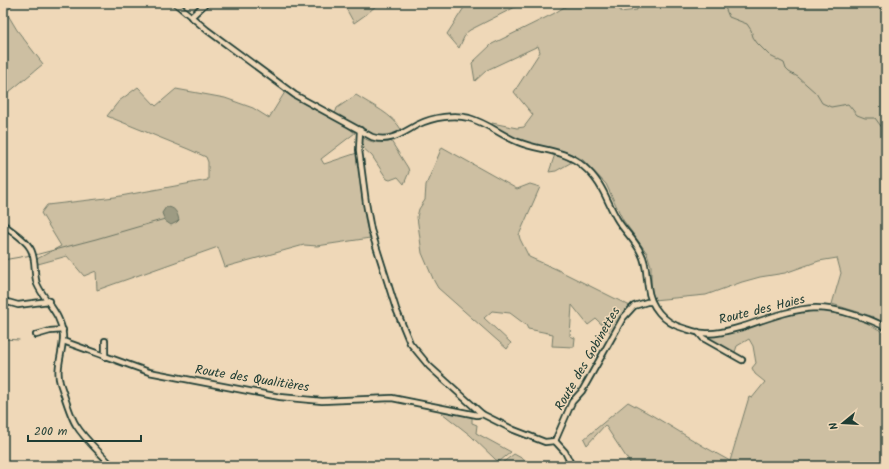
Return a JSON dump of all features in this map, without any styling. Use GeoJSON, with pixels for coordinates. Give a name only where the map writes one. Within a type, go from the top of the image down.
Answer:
{"type":"FeatureCollection","features":[{"type":"Feature","properties":{"kind":"street"},"geometry":{"type":"LineString","coordinates":[[175,3],[191,17],[295,95],[307,103],[345,121],[372,137],[386,139],[396,137],[429,120],[459,116],[478,121],[517,142],[562,153],[572,158],[584,166],[597,180],[605,192],[617,219],[640,250],[646,265],[648,288],[652,302]]}},
{"type":"Feature","properties":{"kind":"street"},"geometry":{"type":"LineString","coordinates":[[191,17],[206,3]]}},
{"type":"Feature","properties":{"kind":"street"},"geometry":{"type":"LineString","coordinates":[[360,130],[360,150],[366,204],[370,224],[380,260],[404,330],[413,347],[422,358],[482,414]]}},
{"type":"Feature","properties":{"kind":"street"},"geometry":{"type":"LineString","coordinates":[[3,224],[30,247],[34,258],[37,282],[57,315],[63,330],[59,378],[73,418],[81,432],[112,466]]}},
{"type":"Feature","properties":{"kind":"street"},"geometry":{"type":"LineString","coordinates":[[4,301],[18,305],[49,301]]}},
{"type":"Feature","properties":{"kind":"street","name":"Route des Haies"},"geometry":{"type":"LineString","coordinates":[[652,302],[667,321],[680,328],[698,332],[723,332],[790,313],[818,308],[836,310],[865,318],[886,328]]}},
{"type":"Feature","properties":{"kind":"street","name":"Route des Gobinettes"},"geometry":{"type":"LineString","coordinates":[[556,441],[572,402],[582,391],[623,318],[634,306],[641,303],[652,302]]}},
{"type":"Feature","properties":{"kind":"street"},"geometry":{"type":"LineString","coordinates":[[36,335],[50,331],[63,330]]}},
{"type":"Feature","properties":{"kind":"street"},"geometry":{"type":"LineString","coordinates":[[698,332],[703,338],[742,360]]}},
{"type":"Feature","properties":{"kind":"street","name":"Route des Qualitières"},"geometry":{"type":"LineString","coordinates":[[63,341],[149,372],[280,397],[322,400],[392,398],[477,415],[482,414],[545,442],[556,441]]}},
{"type":"Feature","properties":{"kind":"street"},"geometry":{"type":"LineString","coordinates":[[105,341],[105,357]]}},
{"type":"Feature","properties":{"kind":"street"},"geometry":{"type":"LineString","coordinates":[[556,441],[565,452],[572,466]]}},
{"type":"Feature","properties":{"kind":"shaded area"},"geometry":{"type":"Polygon","coordinates":[[[3,3],[12,3],[5,10],[17,30],[43,64],[3,97],[3,3]]]}},
{"type":"Feature","properties":{"kind":"shaded area"},"geometry":{"type":"Polygon","coordinates":[[[343,3],[379,3],[354,23],[343,3]]]}},
{"type":"Feature","properties":{"kind":"shaded area"},"geometry":{"type":"Polygon","coordinates":[[[467,3],[523,3],[470,30],[466,33],[459,48],[447,34],[467,3]]]}},
{"type":"Feature","properties":{"kind":"shaded area"},"geometry":{"type":"Polygon","coordinates":[[[571,3],[621,3],[620,12],[637,10],[637,3],[886,3],[886,324],[871,316],[832,304],[841,273],[837,258],[819,261],[785,273],[760,277],[742,282],[706,295],[653,300],[651,289],[651,266],[647,253],[623,220],[606,184],[583,160],[574,155],[523,142],[492,125],[492,123],[517,128],[524,127],[533,115],[514,92],[540,52],[538,46],[487,70],[475,81],[472,63],[492,44],[553,14],[571,3]]]}},
{"type":"Feature","properties":{"kind":"shaded area"},"geometry":{"type":"Polygon","coordinates":[[[138,87],[156,106],[176,89],[225,98],[253,108],[269,118],[285,92],[310,107],[342,123],[355,133],[321,159],[324,164],[357,153],[366,224],[370,238],[317,246],[304,245],[225,267],[218,247],[97,290],[96,271],[84,276],[67,256],[38,264],[37,259],[61,246],[41,213],[47,205],[115,197],[208,180],[208,162],[206,157],[107,116],[119,101],[138,87]]]}},
{"type":"Feature","properties":{"kind":"shaded area"},"geometry":{"type":"Polygon","coordinates":[[[356,95],[381,110],[398,125],[402,131],[389,136],[375,136],[335,114],[337,108],[356,95]]]}},
{"type":"Feature","properties":{"kind":"shaded area"},"geometry":{"type":"Polygon","coordinates":[[[362,137],[369,141],[376,142],[391,141],[408,168],[409,172],[404,184],[398,177],[390,180],[387,179],[372,156],[361,146],[362,137]]]}},
{"type":"Feature","properties":{"kind":"shaded area"},"geometry":{"type":"Polygon","coordinates":[[[442,147],[517,189],[530,184],[540,187],[519,235],[520,239],[529,257],[630,306],[621,316],[612,334],[596,319],[588,325],[572,305],[570,336],[575,338],[574,347],[552,346],[553,334],[528,329],[526,325],[510,313],[492,311],[484,318],[511,343],[507,349],[438,288],[422,253],[417,217],[419,209],[425,200],[426,185],[442,147]]]}},
{"type":"Feature","properties":{"kind":"shaded area"},"geometry":{"type":"Polygon","coordinates":[[[555,154],[572,162],[556,171],[549,172],[555,154]]]}},
{"type":"Feature","properties":{"kind":"shaded area"},"geometry":{"type":"Polygon","coordinates":[[[166,207],[174,209],[179,220],[171,225],[165,221],[162,213],[166,207]]]}},
{"type":"Feature","properties":{"kind":"shaded area"},"geometry":{"type":"Polygon","coordinates":[[[819,310],[837,313],[863,321],[886,335],[886,466],[632,466],[605,425],[587,445],[584,439],[628,402],[730,461],[749,397],[752,398],[765,382],[755,374],[752,368],[756,363],[753,346],[749,339],[737,346],[734,355],[707,339],[707,337],[730,332],[785,315],[819,310]]]}},
{"type":"Feature","properties":{"kind":"shaded area"},"geometry":{"type":"Polygon","coordinates":[[[441,411],[472,417],[472,423],[477,425],[476,433],[511,452],[500,461],[496,460],[470,435],[441,411]]]}},
{"type":"Feature","properties":{"kind":"shaded area"},"geometry":{"type":"Polygon","coordinates":[[[514,454],[536,466],[507,466],[502,463],[514,454]]]}},
{"type":"Feature","properties":{"kind":"waterway"},"geometry":{"type":"LineString","coordinates":[[3,15],[15,3]]}},
{"type":"Feature","properties":{"kind":"waterway"},"geometry":{"type":"LineString","coordinates":[[721,3],[724,5],[729,17],[747,24],[757,43],[770,56],[784,63],[786,69],[798,77],[816,93],[822,103],[831,107],[848,104],[857,115],[865,118],[875,118],[883,129],[886,129]]}},
{"type":"Feature","properties":{"kind":"waterway"},"geometry":{"type":"LineString","coordinates":[[35,255],[165,219]]}},
{"type":"Feature","properties":{"kind":"waterway"},"geometry":{"type":"LineString","coordinates":[[3,260],[32,255]]}},
{"type":"Feature","properties":{"kind":"waterway"},"geometry":{"type":"LineString","coordinates":[[3,339],[19,340]]}}]}
